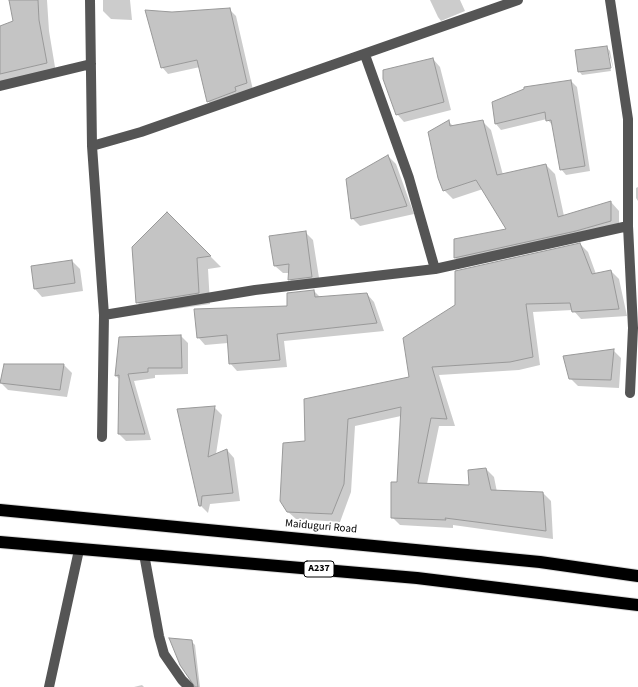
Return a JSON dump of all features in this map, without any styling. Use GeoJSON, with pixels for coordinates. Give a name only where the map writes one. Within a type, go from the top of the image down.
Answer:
{"type":"FeatureCollection","features":[{"type":"Feature","properties":{"kind":"highway","name":"Maiduguri Road"},"geometry":{"type":"LineString","coordinates":[[0,510],[540,562],[638,576]]}},
{"type":"Feature","properties":{"kind":"highway","name":"A237"},"geometry":{"type":"LineString","coordinates":[[0,542],[416,578],[638,605]]}},
{"type":"Feature","properties":{"kind":"street"},"geometry":{"type":"LineString","coordinates":[[90,0],[92,146],[104,315],[102,437]]}},
{"type":"Feature","properties":{"kind":"street"},"geometry":{"type":"LineString","coordinates":[[92,146],[141,132],[365,55],[518,0]]}},
{"type":"Feature","properties":{"kind":"street"},"geometry":{"type":"LineString","coordinates":[[610,0],[628,119],[628,226],[634,328],[630,393]]}},
{"type":"Feature","properties":{"kind":"street"},"geometry":{"type":"LineString","coordinates":[[365,55],[409,178],[435,269]]}},
{"type":"Feature","properties":{"kind":"street"},"geometry":{"type":"LineString","coordinates":[[0,86],[91,64]]}},
{"type":"Feature","properties":{"kind":"street"},"geometry":{"type":"LineString","coordinates":[[104,315],[255,290],[435,269],[628,226]]}},
{"type":"Feature","properties":{"kind":"street"},"geometry":{"type":"LineString","coordinates":[[49,687],[79,550]]}},
{"type":"Feature","properties":{"kind":"street"},"geometry":{"type":"LineString","coordinates":[[144,554],[158,636],[164,654],[182,680],[189,687]]}},
{"type":"Feature","properties":{"kind":"building"},"geometry":{"type":"Polygon","coordinates":[[[9,0],[38,0],[39,20],[47,63],[0,74],[0,26],[13,21],[9,0]]]}},
{"type":"Feature","properties":{"kind":"building"},"geometry":{"type":"Polygon","coordinates":[[[230,8],[247,83],[235,87],[236,91],[207,102],[197,60],[161,68],[145,10],[172,12],[230,8]]]}},
{"type":"Feature","properties":{"kind":"building"},"geometry":{"type":"Polygon","coordinates":[[[607,46],[611,68],[578,72],[575,50],[607,46]]]}},
{"type":"Feature","properties":{"kind":"building"},"geometry":{"type":"Polygon","coordinates":[[[433,58],[444,102],[396,115],[383,79],[383,70],[433,58]]]}},
{"type":"Feature","properties":{"kind":"building"},"geometry":{"type":"Polygon","coordinates":[[[571,80],[585,166],[560,170],[551,120],[546,121],[545,112],[495,124],[492,102],[524,89],[524,87],[571,80]]]}},
{"type":"Feature","properties":{"kind":"building"},"geometry":{"type":"Polygon","coordinates":[[[449,120],[450,126],[483,120],[497,175],[546,164],[558,217],[611,201],[611,221],[576,231],[454,258],[454,239],[506,229],[476,180],[443,191],[438,178],[428,132],[449,120]]]}},
{"type":"Feature","properties":{"kind":"building"},"geometry":{"type":"Polygon","coordinates":[[[388,155],[407,206],[351,219],[346,179],[388,155]]]}},
{"type":"Feature","properties":{"kind":"building"},"geometry":{"type":"Polygon","coordinates":[[[167,212],[211,256],[197,258],[199,293],[136,303],[132,247],[167,212]]]}},
{"type":"Feature","properties":{"kind":"building"},"geometry":{"type":"Polygon","coordinates":[[[306,231],[312,277],[288,280],[289,264],[274,266],[269,236],[306,231]]]}},
{"type":"Feature","properties":{"kind":"building"},"geometry":{"type":"Polygon","coordinates":[[[580,243],[592,274],[611,270],[619,309],[572,312],[570,303],[526,304],[533,357],[510,362],[432,367],[447,419],[431,418],[418,483],[469,485],[468,470],[486,468],[491,490],[543,492],[546,531],[445,518],[446,520],[391,518],[391,482],[397,482],[401,407],[348,419],[344,484],[332,514],[287,512],[280,501],[283,443],[305,441],[304,399],[409,377],[403,338],[455,305],[455,271],[580,243]]]}},
{"type":"Feature","properties":{"kind":"building"},"geometry":{"type":"Polygon","coordinates":[[[72,260],[75,283],[34,289],[31,266],[72,260]]]}},
{"type":"Feature","properties":{"kind":"building"},"geometry":{"type":"Polygon","coordinates":[[[314,290],[315,297],[367,293],[377,323],[277,334],[280,360],[229,364],[227,335],[197,338],[194,309],[287,306],[287,293],[314,290]]]}},
{"type":"Feature","properties":{"kind":"building"},"geometry":{"type":"Polygon","coordinates":[[[181,335],[182,368],[148,368],[148,372],[128,374],[145,434],[118,434],[119,375],[115,376],[119,337],[181,335]]]}},
{"type":"Feature","properties":{"kind":"building"},"geometry":{"type":"Polygon","coordinates":[[[614,349],[611,380],[569,379],[563,356],[614,349]]]}},
{"type":"Feature","properties":{"kind":"building"},"geometry":{"type":"Polygon","coordinates":[[[4,364],[64,364],[60,390],[0,383],[4,364]]]}},
{"type":"Feature","properties":{"kind":"building"},"geometry":{"type":"Polygon","coordinates":[[[215,406],[208,457],[227,449],[233,493],[202,496],[201,506],[199,506],[177,409],[215,406]]]}},
{"type":"Feature","properties":{"kind":"building"},"geometry":{"type":"Polygon","coordinates":[[[169,638],[192,640],[198,687],[195,687],[180,665],[169,638]]]}}]}
